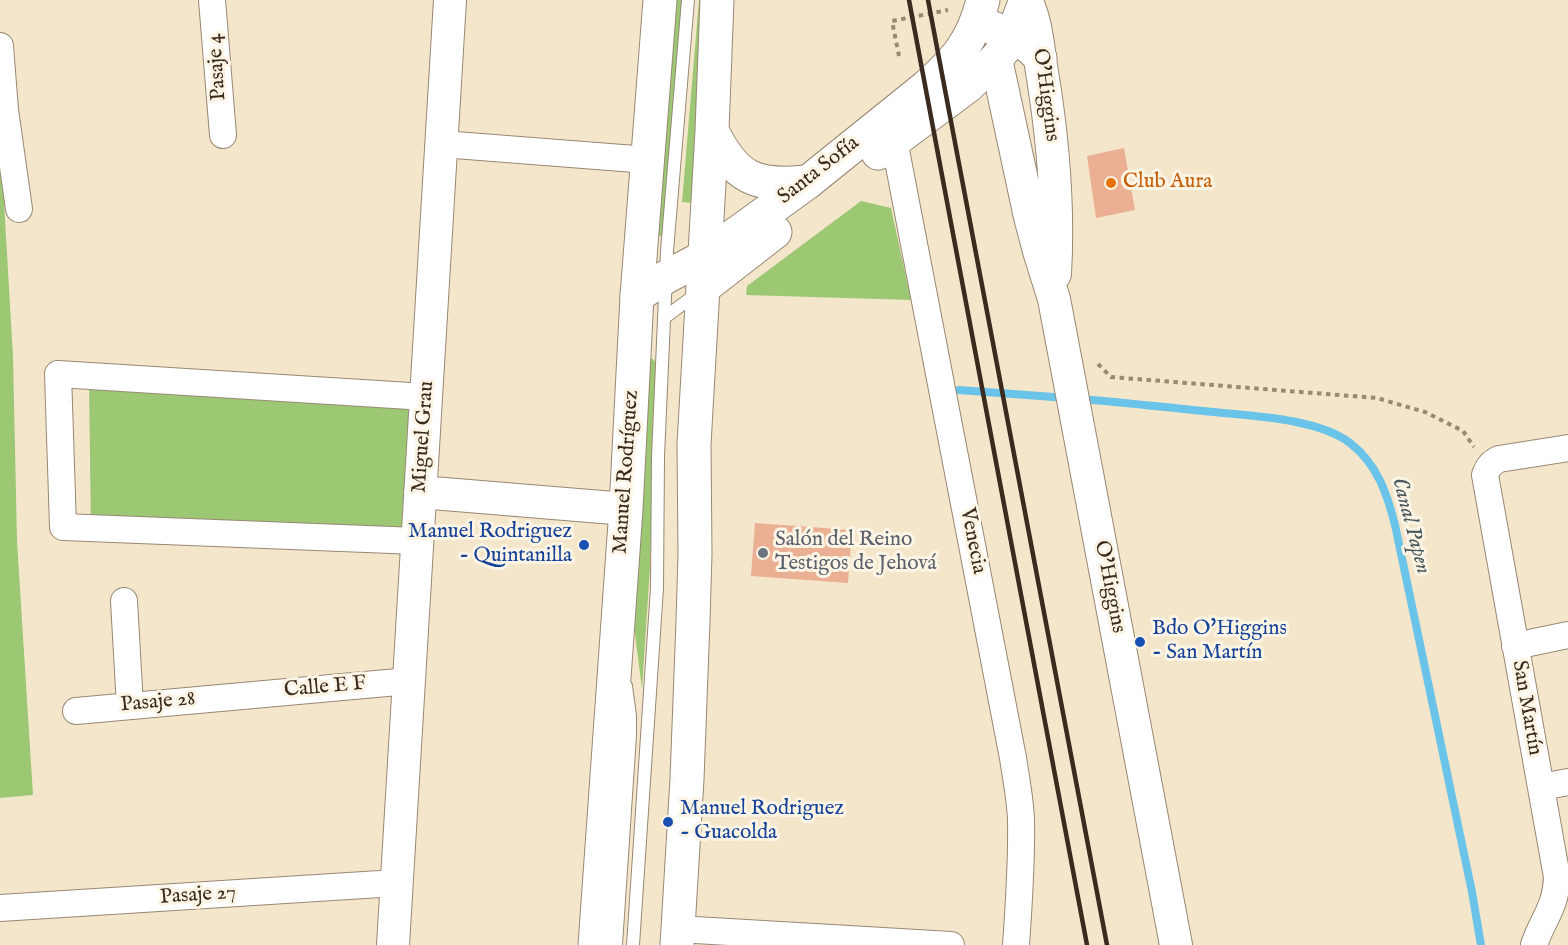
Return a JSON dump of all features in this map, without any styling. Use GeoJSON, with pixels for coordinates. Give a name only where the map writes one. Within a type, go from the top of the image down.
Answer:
{"type":"FeatureCollection","features":[{"type":"Feature","properties":{"kind":"main road","name":"Manuel Rodríguez"},"geometry":{"type":"LineString","coordinates":[[595,945],[626,509],[637,296],[660,0]]}},
{"type":"Feature","properties":{"kind":"main road"},"geometry":{"type":"LineString","coordinates":[[677,937],[687,779],[695,566],[694,444],[717,0]]}},
{"type":"Feature","properties":{"kind":"main road","name":"Santa Sofía"},"geometry":{"type":"LineString","coordinates":[[637,296],[666,278],[704,272],[894,141],[968,86],[1004,48],[1026,0]]}},
{"type":"Feature","properties":{"kind":"main road","name":"Santa Sofía"},"geometry":{"type":"LineString","coordinates":[[704,272],[807,182],[942,73],[962,51],[970,10]]}},
{"type":"Feature","properties":{"kind":"main road"},"geometry":{"type":"LineString","coordinates":[[970,10],[1004,48],[1033,48],[1040,58]]}},
{"type":"Feature","properties":{"kind":"main road"},"geometry":{"type":"LineString","coordinates":[[712,131],[728,160],[744,174],[759,181],[807,182]]}},
{"type":"Feature","properties":{"kind":"street","name":"Pasaje 4"},"geometry":{"type":"LineString","coordinates":[[212,0],[223,135]]}},
{"type":"Feature","properties":{"kind":"street","name":"Miguel Grau"},"geometry":{"type":"LineString","coordinates":[[393,945],[450,0]]}},
{"type":"Feature","properties":{"kind":"street","name":"O'Higgins"},"geometry":{"type":"LineString","coordinates":[[1026,0],[1032,11],[1052,144],[1057,208],[1054,299]]}},
{"type":"Feature","properties":{"kind":"street"},"geometry":{"type":"LineString","coordinates":[[0,46],[5,110],[19,209]]}},
{"type":"Feature","properties":{"kind":"street","name":"O'Higgins"},"geometry":{"type":"LineString","coordinates":[[1004,48],[1030,217],[1054,299],[1176,945]]}},
{"type":"Feature","properties":{"kind":"street","name":"Venecia"},"geometry":{"type":"LineString","coordinates":[[894,141],[1017,780],[1021,816],[1021,856],[1016,945]]}},
{"type":"Feature","properties":{"kind":"street"},"geometry":{"type":"LineString","coordinates":[[442,144],[648,160]]}},
{"type":"Feature","properties":{"kind":"street"},"geometry":{"type":"LineString","coordinates":[[417,541],[63,527],[58,374],[426,397]]}},
{"type":"Feature","properties":{"kind":"street"},"geometry":{"type":"LineString","coordinates":[[1487,467],[1499,459],[1568,448]]}},
{"type":"Feature","properties":{"kind":"street","name":"San Martín"},"geometry":{"type":"LineString","coordinates":[[1487,467],[1485,483],[1557,877],[1553,905],[1539,930],[1534,945]]}},
{"type":"Feature","properties":{"kind":"street"},"geometry":{"type":"LineString","coordinates":[[420,492],[626,509]]}},
{"type":"Feature","properties":{"kind":"street"},"geometry":{"type":"LineString","coordinates":[[124,601],[130,706]]}},
{"type":"Feature","properties":{"kind":"street"},"geometry":{"type":"LineString","coordinates":[[1515,646],[1568,635]]}},
{"type":"Feature","properties":{"kind":"street","name":"Calle E F"},"geometry":{"type":"LineString","coordinates":[[241,696],[409,681]]}},
{"type":"Feature","properties":{"kind":"street","name":"Pasaje 28"},"geometry":{"type":"LineString","coordinates":[[76,711],[241,696]]}},
{"type":"Feature","properties":{"kind":"street"},"geometry":{"type":"LineString","coordinates":[[1541,787],[1568,782]]}},
{"type":"Feature","properties":{"kind":"street","name":"Pasaje 27"},"geometry":{"type":"LineString","coordinates":[[0,908],[396,883]]}},
{"type":"Feature","properties":{"kind":"street"},"geometry":{"type":"LineString","coordinates":[[677,937],[951,945]]}},
{"type":"Feature","properties":{"kind":"lane"},"geometry":{"type":"LineString","coordinates":[[633,945],[657,588],[658,456],[666,278],[688,0]]}},
{"type":"Feature","properties":{"kind":"lane"},"geometry":{"type":"LineString","coordinates":[[664,318],[704,272]]}},
{"type":"Feature","properties":{"kind":"lane"},"geometry":{"type":"LineString","coordinates":[[616,647],[628,692],[630,725],[616,945]]}},
{"type":"Feature","properties":{"kind":"path"},"geometry":{"type":"LineString","coordinates":[[900,56],[892,21],[970,10]]}},
{"type":"Feature","properties":{"kind":"path"},"geometry":{"type":"LineString","coordinates":[[1066,360],[1081,347],[1111,378],[1386,400],[1425,412],[1463,431],[1487,467]]}},
{"type":"Feature","properties":{"kind":"green space"},"geometry":{"type":"Polygon","coordinates":[[[674,0],[684,0],[666,235],[656,237],[674,0]]]}},
{"type":"Feature","properties":{"kind":"green space"},"geometry":{"type":"Polygon","coordinates":[[[699,0],[704,0],[694,203],[682,202],[699,0]]]}},
{"type":"Feature","properties":{"kind":"green space"},"geometry":{"type":"Polygon","coordinates":[[[0,134],[13,356],[17,541],[33,795],[0,798],[0,134]]]}},
{"type":"Feature","properties":{"kind":"green space"},"geometry":{"type":"Polygon","coordinates":[[[861,201],[891,208],[911,300],[746,295],[747,286],[861,201]]]}},
{"type":"Feature","properties":{"kind":"green space"},"geometry":{"type":"Polygon","coordinates":[[[652,358],[656,363],[650,567],[642,689],[635,634],[634,597],[649,363],[652,358]]]}},
{"type":"Feature","properties":{"kind":"green space"},"geometry":{"type":"Polygon","coordinates":[[[89,385],[410,399],[402,549],[91,532],[89,385]]]}},
{"type":"Feature","properties":{"kind":"building","name":"Club Aura"},"geometry":{"type":"Polygon","coordinates":[[[1124,148],[1135,210],[1096,218],[1087,156],[1124,148]]]}},
{"type":"Feature","properties":{"kind":"building"},"geometry":{"type":"Polygon","coordinates":[[[755,523],[852,530],[848,583],[751,576],[755,523]]]}},
{"type":"Feature","properties":{"kind":"waterway","name":"Canal Papen"},"geometry":{"type":"LineString","coordinates":[[959,390],[1067,398]]}},
{"type":"Feature","properties":{"kind":"waterway","name":"Canal Papen"},"geometry":{"type":"LineString","coordinates":[[1080,399],[1259,416],[1300,423],[1336,434],[1350,443],[1367,460],[1380,480],[1395,525],[1472,892],[1481,945]]}},
{"type":"Feature","properties":{"kind":"railway"},"geometry":{"type":"LineString","coordinates":[[909,0],[1087,945]]}},
{"type":"Feature","properties":{"kind":"railway"},"geometry":{"type":"LineString","coordinates":[[928,0],[1107,945]]}},
{"type":"Feature","properties":{"kind":"place","name":"Club Aura"},"geometry":{"type":"Point","coordinates":[1111,183]}},
{"type":"Feature","properties":{"kind":"place","name":"Manuel Rodriguez - Quintanilla"},"geometry":{"type":"Point","coordinates":[584,545]}},
{"type":"Feature","properties":{"kind":"place","name":"Salón del Reino Testigos de Jehová"},"geometry":{"type":"Point","coordinates":[763,553]}},
{"type":"Feature","properties":{"kind":"place","name":"Bdo O'Higgins - San Martín"},"geometry":{"type":"Point","coordinates":[1140,642]}},
{"type":"Feature","properties":{"kind":"place","name":"Manuel Rodriguez - Guacolda"},"geometry":{"type":"Point","coordinates":[668,822]}}]}
